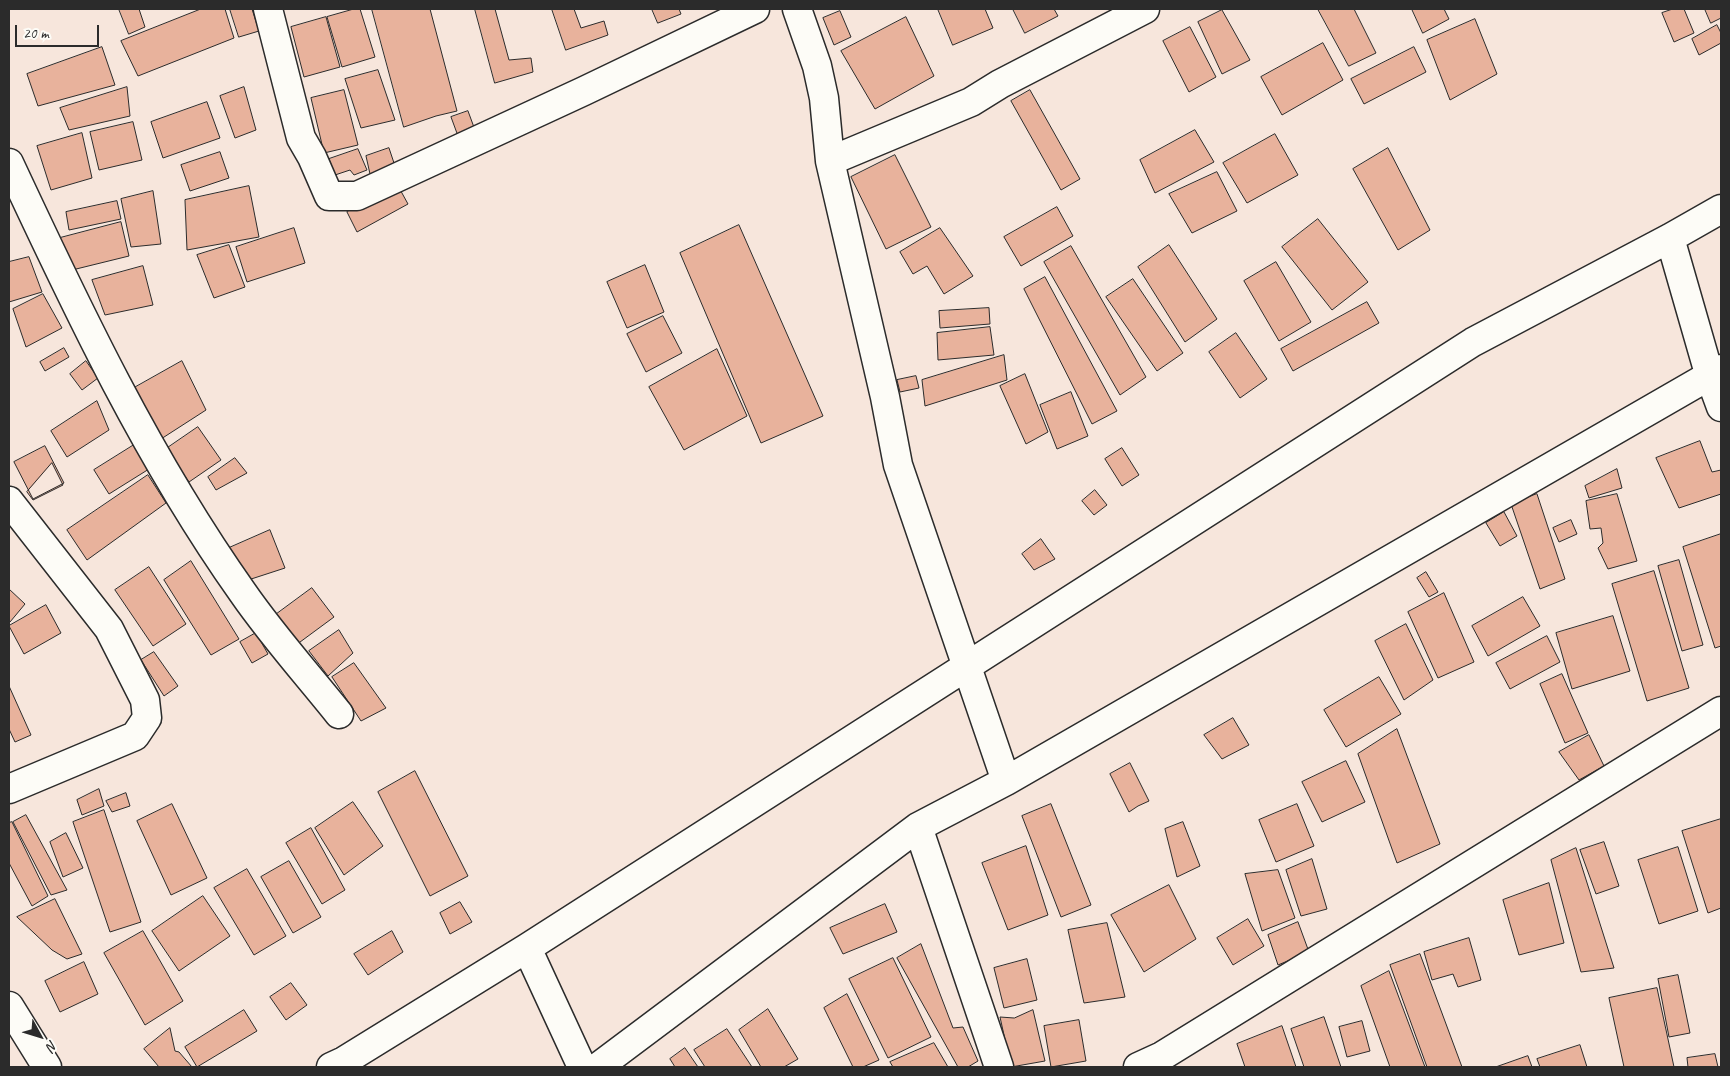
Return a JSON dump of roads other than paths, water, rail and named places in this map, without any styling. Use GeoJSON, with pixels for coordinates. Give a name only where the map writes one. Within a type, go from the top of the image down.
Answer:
{"type":"FeatureCollection","features":[{"type":"Feature","properties":{"kind":"street"},"geometry":{"type":"LineString","coordinates":[[268,9],[301,138],[312,157],[329,196],[356,196],[584,91],[755,9]]}},
{"type":"Feature","properties":{"kind":"street"},"geometry":{"type":"LineString","coordinates":[[797,9],[817,66],[824,98],[830,161],[885,397],[898,465],[1006,781]]}},
{"type":"Feature","properties":{"kind":"street"},"geometry":{"type":"LineString","coordinates":[[830,161],[971,102],[1000,84],[1145,9]]}},
{"type":"Feature","properties":{"kind":"street"},"geometry":{"type":"LineString","coordinates":[[9,163],[55,262],[129,410],[191,516],[248,600],[339,714]]}},
{"type":"Feature","properties":{"kind":"street"},"geometry":{"type":"LineString","coordinates":[[340,1065],[527,948],[1473,342],[1721,209]]}},
{"type":"Feature","properties":{"kind":"street"},"geometry":{"type":"LineString","coordinates":[[1670,238],[1716,373],[1721,407]]}},
{"type":"Feature","properties":{"kind":"street"},"geometry":{"type":"LineString","coordinates":[[598,1067],[918,827],[1006,781],[1716,373]]}},
{"type":"Feature","properties":{"kind":"street"},"geometry":{"type":"LineString","coordinates":[[9,501],[109,629],[145,700],[147,718],[135,736],[9,789]]}},
{"type":"Feature","properties":{"kind":"street"},"geometry":{"type":"LineString","coordinates":[[1138,1067],[1170,1051],[1721,711]]}},
{"type":"Feature","properties":{"kind":"street"},"geometry":{"type":"LineString","coordinates":[[918,827],[999,1067]]}},
{"type":"Feature","properties":{"kind":"street"},"geometry":{"type":"LineString","coordinates":[[527,948],[582,1067]]}},
{"type":"Feature","properties":{"kind":"street"},"geometry":{"type":"LineString","coordinates":[[9,1006],[47,1067]]}}]}
